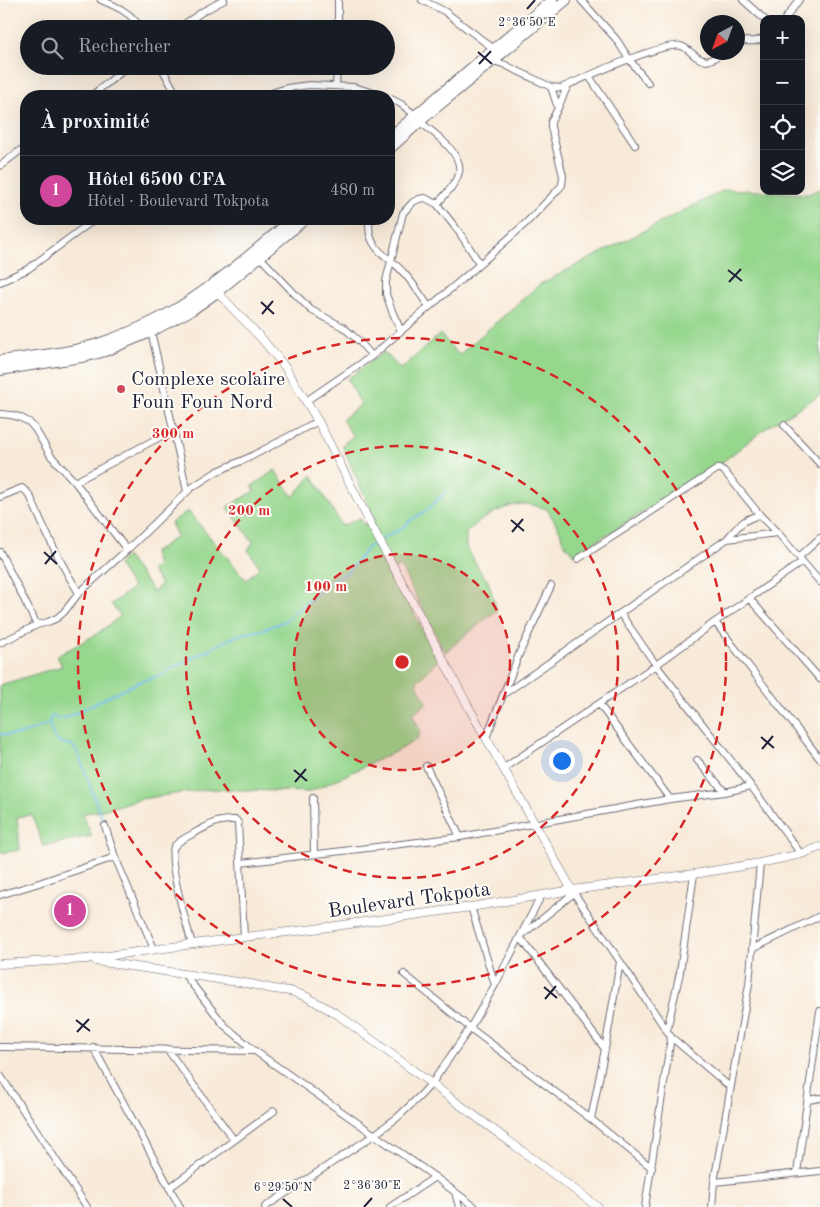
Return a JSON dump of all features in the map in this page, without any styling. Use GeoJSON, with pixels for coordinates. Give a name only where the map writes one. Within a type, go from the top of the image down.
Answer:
{"type":"FeatureCollection","features":[{"type":"Feature","properties":{"kind":"highway"},"geometry":{"type":"LineString","coordinates":[[395,143],[418,118],[494,49],[552,0]]}},
{"type":"Feature","properties":{"kind":"highway"},"geometry":{"type":"LineString","coordinates":[[395,134],[493,61],[566,0]]}},
{"type":"Feature","properties":{"kind":"highway"},"geometry":{"type":"LineString","coordinates":[[0,361],[45,355],[97,344],[144,326],[189,301],[254,252],[286,225]]}},
{"type":"Feature","properties":{"kind":"highway"},"geometry":{"type":"LineString","coordinates":[[0,370],[87,356],[105,351],[151,331],[193,309],[217,292],[298,225]]}},
{"type":"Feature","properties":{"kind":"street"},"geometry":{"type":"LineString","coordinates":[[102,0],[126,12],[136,20]]}},
{"type":"Feature","properties":{"kind":"street"},"geometry":{"type":"LineString","coordinates":[[190,20],[224,0]]}},
{"type":"Feature","properties":{"kind":"street"},"geometry":{"type":"LineString","coordinates":[[338,0],[338,20]]}},
{"type":"Feature","properties":{"kind":"street"},"geometry":{"type":"LineString","coordinates":[[422,0],[444,11],[494,49]]}},
{"type":"Feature","properties":{"kind":"street"},"geometry":{"type":"LineString","coordinates":[[581,0],[616,39],[648,83]]}},
{"type":"Feature","properties":{"kind":"street"},"geometry":{"type":"LineString","coordinates":[[743,0],[760,15]]}},
{"type":"Feature","properties":{"kind":"street"},"geometry":{"type":"LineString","coordinates":[[788,15],[799,0]]}},
{"type":"Feature","properties":{"kind":"street"},"geometry":{"type":"LineString","coordinates":[[745,42],[760,40]]}},
{"type":"Feature","properties":{"kind":"street"},"geometry":{"type":"LineString","coordinates":[[493,61],[503,64],[550,88],[561,88],[629,59],[671,46],[682,46],[700,59]]}},
{"type":"Feature","properties":{"kind":"street"},"geometry":{"type":"LineString","coordinates":[[99,90],[118,75]]}},
{"type":"Feature","properties":{"kind":"street"},"geometry":{"type":"LineString","coordinates":[[166,75],[174,90]]}},
{"type":"Feature","properties":{"kind":"street"},"geometry":{"type":"LineString","coordinates":[[336,86],[337,75]]}},
{"type":"Feature","properties":{"kind":"street"},"geometry":{"type":"LineString","coordinates":[[589,76],[635,145]]}},
{"type":"Feature","properties":{"kind":"street"},"geometry":{"type":"LineString","coordinates":[[280,90],[309,85],[354,87],[364,90]]}},
{"type":"Feature","properties":{"kind":"street"},"geometry":{"type":"LineString","coordinates":[[306,401],[372,356],[526,223],[562,185],[563,176],[551,122],[568,85]]}},
{"type":"Feature","properties":{"kind":"street"},"geometry":{"type":"LineString","coordinates":[[550,88],[558,108]]}},
{"type":"Feature","properties":{"kind":"street"},"geometry":{"type":"LineString","coordinates":[[395,101],[418,118],[451,149],[458,162],[460,170],[437,204]]}},
{"type":"Feature","properties":{"kind":"street"},"geometry":{"type":"LineString","coordinates":[[0,166],[20,151]]}},
{"type":"Feature","properties":{"kind":"street"},"geometry":{"type":"LineString","coordinates":[[401,331],[386,294],[386,281],[403,213],[413,202],[425,198],[437,204],[459,232],[480,264]]}},
{"type":"Feature","properties":{"kind":"street"},"geometry":{"type":"LineString","coordinates":[[0,282],[28,269],[86,225]]}},
{"type":"Feature","properties":{"kind":"street"},"geometry":{"type":"LineString","coordinates":[[369,225],[370,234],[376,248],[381,254],[392,261],[411,281],[429,307]]}},
{"type":"Feature","properties":{"kind":"street"},"geometry":{"type":"LineString","coordinates":[[260,257],[311,310],[343,327],[372,356]]}},
{"type":"Feature","properties":{"kind":"street"},"geometry":{"type":"LineString","coordinates":[[217,292],[262,339],[284,367],[318,421],[369,521],[486,738],[573,891],[671,1037],[730,1087]]}},
{"type":"Feature","properties":{"kind":"street"},"geometry":{"type":"LineString","coordinates":[[151,331],[187,491]]}},
{"type":"Feature","properties":{"kind":"street"},"geometry":{"type":"LineString","coordinates":[[0,414],[11,414],[29,422],[51,456],[75,482],[127,550]]}},
{"type":"Feature","properties":{"kind":"street"},"geometry":{"type":"LineString","coordinates":[[0,643],[37,625],[57,618],[79,593],[191,488],[216,472],[250,458],[318,421]]}},
{"type":"Feature","properties":{"kind":"street"},"geometry":{"type":"LineString","coordinates":[[784,425],[820,464]]}},
{"type":"Feature","properties":{"kind":"street"},"geometry":{"type":"LineString","coordinates":[[75,482],[174,430]]}},
{"type":"Feature","properties":{"kind":"street"},"geometry":{"type":"LineString","coordinates":[[578,559],[719,468],[724,471],[760,515],[820,582]]}},
{"type":"Feature","properties":{"kind":"street"},"geometry":{"type":"LineString","coordinates":[[0,497],[22,488],[27,492],[52,546],[79,593]]}},
{"type":"Feature","properties":{"kind":"street"},"geometry":{"type":"LineString","coordinates":[[504,694],[727,539],[748,518],[760,515]]}},
{"type":"Feature","properties":{"kind":"street"},"geometry":{"type":"LineString","coordinates":[[727,539],[778,533]]}},
{"type":"Feature","properties":{"kind":"street"},"geometry":{"type":"LineString","coordinates":[[504,768],[656,665],[749,598],[801,560],[820,538]]}},
{"type":"Feature","properties":{"kind":"street"},"geometry":{"type":"LineString","coordinates":[[0,552],[37,625]]}},
{"type":"Feature","properties":{"kind":"street"},"geometry":{"type":"LineString","coordinates":[[486,738],[520,652],[551,586]]}},
{"type":"Feature","properties":{"kind":"street"},"geometry":{"type":"LineString","coordinates":[[749,598],[820,679]]}},
{"type":"Feature","properties":{"kind":"street"},"geometry":{"type":"LineString","coordinates":[[620,613],[656,665],[751,786],[801,854]]}},
{"type":"Feature","properties":{"kind":"street"},"geometry":{"type":"LineString","coordinates":[[715,622],[820,758]]}},
{"type":"Feature","properties":{"kind":"street"},"geometry":{"type":"LineString","coordinates":[[599,704],[670,799]]}},
{"type":"Feature","properties":{"kind":"street"},"geometry":{"type":"LineString","coordinates":[[697,760],[725,792]]}},
{"type":"Feature","properties":{"kind":"street"},"geometry":{"type":"LineString","coordinates":[[426,766],[460,837]]}},
{"type":"Feature","properties":{"kind":"street"},"geometry":{"type":"LineString","coordinates":[[241,863],[460,837],[751,786]]}},
{"type":"Feature","properties":{"kind":"street"},"geometry":{"type":"LineString","coordinates":[[312,798],[314,854]]}},
{"type":"Feature","properties":{"kind":"street"},"geometry":{"type":"LineString","coordinates":[[192,944],[176,884],[172,853],[175,845],[213,823],[224,820],[236,820],[238,823],[244,937]]}},
{"type":"Feature","properties":{"kind":"street"},"geometry":{"type":"LineString","coordinates":[[105,826],[115,857],[154,950]]}},
{"type":"Feature","properties":{"kind":"street","name":"Boulevard Tokpota"},"geometry":{"type":"LineString","coordinates":[[0,964],[86,959],[314,929],[760,864],[801,854],[820,847]]}},
{"type":"Feature","properties":{"kind":"street"},"geometry":{"type":"LineString","coordinates":[[0,895],[115,857]]}},
{"type":"Feature","properties":{"kind":"street"},"geometry":{"type":"LineString","coordinates":[[712,1207],[714,1182],[749,984],[760,864]]}},
{"type":"Feature","properties":{"kind":"street"},"geometry":{"type":"LineString","coordinates":[[667,1030],[680,972],[694,874]]}},
{"type":"Feature","properties":{"kind":"street"},"geometry":{"type":"LineString","coordinates":[[520,937],[573,891]]}},
{"type":"Feature","properties":{"kind":"street"},"geometry":{"type":"LineString","coordinates":[[265,1207],[374,1135],[404,1112],[432,1084],[470,1028],[496,985],[541,896]]}},
{"type":"Feature","properties":{"kind":"street"},"geometry":{"type":"LineString","coordinates":[[471,906],[496,985]]}},
{"type":"Feature","properties":{"kind":"street"},"geometry":{"type":"LineString","coordinates":[[752,949],[820,916]]}},
{"type":"Feature","properties":{"kind":"street"},"geometry":{"type":"LineString","coordinates":[[520,937],[605,1049]]}},
{"type":"Feature","properties":{"kind":"street"},"geometry":{"type":"LineString","coordinates":[[86,959],[251,984],[290,991],[305,996],[337,1014],[598,1207]]}},
{"type":"Feature","properties":{"kind":"street"},"geometry":{"type":"LineString","coordinates":[[591,1119],[620,962]]}},
{"type":"Feature","properties":{"kind":"street"},"geometry":{"type":"LineString","coordinates":[[404,974],[470,1028],[591,1119],[652,1168]]}},
{"type":"Feature","properties":{"kind":"street"},"geometry":{"type":"LineString","coordinates":[[185,975],[224,1025],[255,1051],[475,1207]]}},
{"type":"Feature","properties":{"kind":"street"},"geometry":{"type":"LineString","coordinates":[[797,1174],[820,1012]]}},
{"type":"Feature","properties":{"kind":"street"},"geometry":{"type":"LineString","coordinates":[[645,1207],[671,1037]]}},
{"type":"Feature","properties":{"kind":"street"},"geometry":{"type":"LineString","coordinates":[[0,1047],[255,1051]]}},
{"type":"Feature","properties":{"kind":"street"},"geometry":{"type":"LineString","coordinates":[[93,1047],[180,1207]]}},
{"type":"Feature","properties":{"kind":"street"},"geometry":{"type":"LineString","coordinates":[[167,1049],[234,1140]]}},
{"type":"Feature","properties":{"kind":"street"},"geometry":{"type":"LineString","coordinates":[[0,1075],[87,1207]]}},
{"type":"Feature","properties":{"kind":"street"},"geometry":{"type":"LineString","coordinates":[[0,1091],[8,1086]]}},
{"type":"Feature","properties":{"kind":"street"},"geometry":{"type":"LineString","coordinates":[[808,1100],[820,1098]]}},
{"type":"Feature","properties":{"kind":"street"},"geometry":{"type":"LineString","coordinates":[[169,1188],[274,1111]]}},
{"type":"Feature","properties":{"kind":"street"},"geometry":{"type":"LineString","coordinates":[[714,1182],[820,1171]]}},
{"type":"Feature","properties":{"kind":"street"},"geometry":{"type":"LineString","coordinates":[[393,1206],[435,1177]]}},
{"type":"Feature","properties":{"kind":"street"},"geometry":{"type":"LineString","coordinates":[[454,1192],[460,1207]]}},
{"type":"Feature","properties":{"kind":"street"},"geometry":{"type":"LineString","coordinates":[[587,1198],[590,1207]]}},
{"type":"Feature","properties":{"kind":"green space"},"geometry":{"type":"Polygon","coordinates":[[[726,189],[760,191],[760,195],[805,195],[820,189],[820,395],[767,427],[720,464],[574,555],[563,542],[560,531],[547,509],[529,504],[516,505],[500,510],[478,523],[466,533],[466,546],[488,581],[497,610],[445,652],[400,566],[392,570],[438,660],[416,683],[427,703],[412,714],[420,730],[418,738],[403,748],[310,792],[210,789],[140,799],[82,814],[92,836],[43,846],[32,815],[17,817],[20,850],[0,853],[0,685],[62,666],[57,656],[95,635],[121,616],[111,604],[133,588],[118,565],[126,556],[154,592],[161,584],[151,571],[157,565],[153,553],[177,536],[171,523],[188,511],[246,580],[260,567],[248,550],[253,542],[227,507],[255,491],[252,486],[275,470],[293,497],[312,475],[342,526],[360,518],[364,525],[375,520],[342,445],[353,436],[342,420],[361,404],[347,379],[384,352],[401,369],[440,334],[459,355],[540,284],[726,189]]]}},
{"type":"Feature","properties":{"kind":"waterway"},"geometry":{"type":"LineString","coordinates":[[381,539],[401,529],[427,510],[446,492]]}},
{"type":"Feature","properties":{"kind":"waterway"},"geometry":{"type":"LineString","coordinates":[[104,824],[78,753],[72,745],[60,743],[55,738],[50,718],[53,716],[58,719],[66,718],[141,681],[165,674],[172,668],[238,635],[262,630],[285,621],[335,578],[347,573],[367,548],[376,542]]}},
{"type":"Feature","properties":{"kind":"waterway"},"geometry":{"type":"LineString","coordinates":[[0,734],[19,734],[50,723]]}},
{"type":"Feature","properties":{"kind":"place","name":"Complexe scolaire Foun Foun Nord"},"geometry":{"type":"Point","coordinates":[121,389]}},
{"type":"Feature","properties":{"kind":"place","name":"Hôtel 6500 CFA"},"geometry":{"type":"Point","coordinates":[70,911]}}]}
